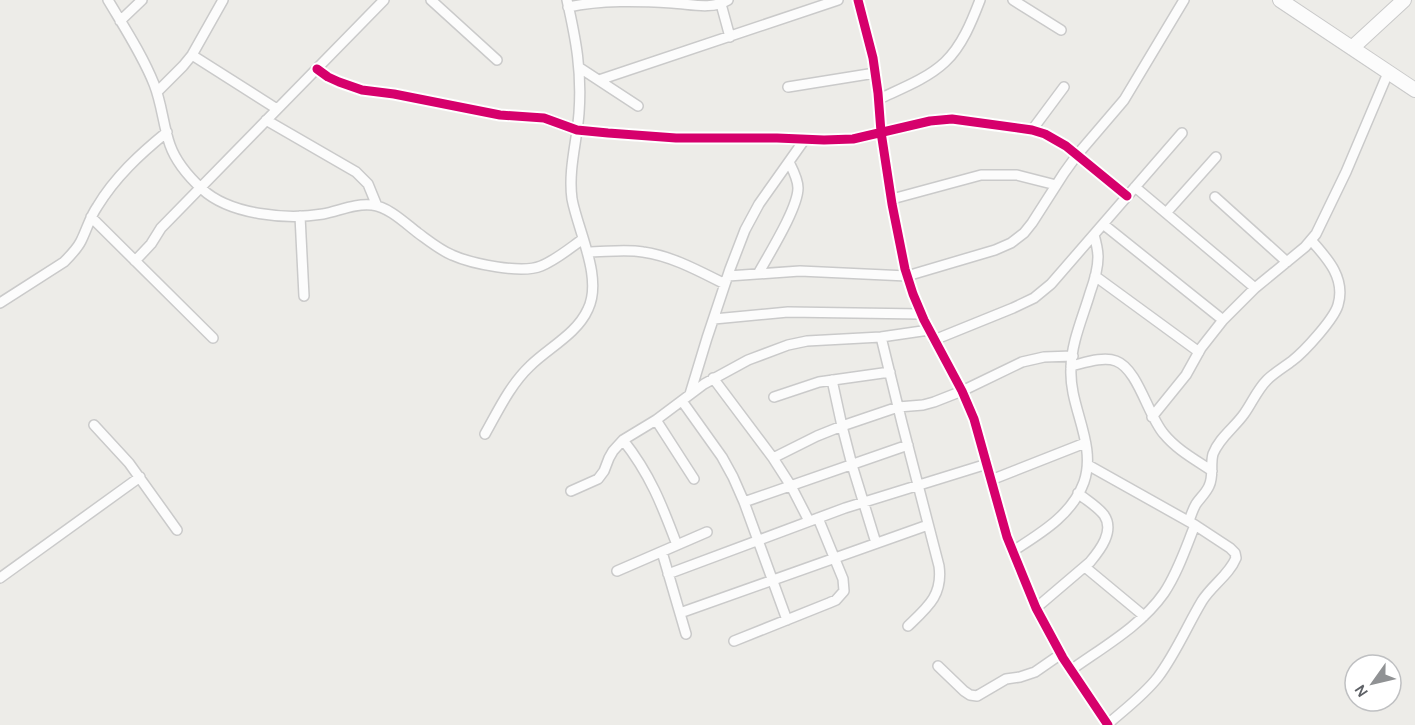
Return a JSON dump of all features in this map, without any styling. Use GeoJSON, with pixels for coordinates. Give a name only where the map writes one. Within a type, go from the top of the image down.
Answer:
{"type":"FeatureCollection","features":[{"type":"Feature","properties":{"kind":"street"},"geometry":{"type":"LineString","coordinates":[[108,0],[137,48],[157,92],[170,146],[176,158],[192,179],[218,200],[249,211],[282,216],[327,213],[354,206],[377,206],[454,256],[509,268],[532,269],[542,266],[583,239]]}},
{"type":"Feature","properties":{"kind":"street"},"geometry":{"type":"LineString","coordinates":[[120,21],[142,0]]}},
{"type":"Feature","properties":{"kind":"street"},"geometry":{"type":"LineString","coordinates":[[157,92],[192,55],[223,0]]}},
{"type":"Feature","properties":{"kind":"street"},"geometry":{"type":"LineString","coordinates":[[135,261],[151,244],[160,228],[384,0]]}},
{"type":"Feature","properties":{"kind":"street"},"geometry":{"type":"LineString","coordinates":[[431,0],[497,60]]}},
{"type":"Feature","properties":{"kind":"street"},"geometry":{"type":"LineString","coordinates":[[599,80],[838,0]]}},
{"type":"Feature","properties":{"kind":"street"},"geometry":{"type":"LineString","coordinates":[[858,0],[873,58],[881,132],[907,276],[921,314],[962,391],[974,419],[1007,537],[1036,609],[1061,654],[1108,725],[1158,677],[1170,660],[1202,600],[1229,571],[1236,558],[1235,553],[1192,523],[1088,465]]}},
{"type":"Feature","properties":{"kind":"street"},"geometry":{"type":"LineString","coordinates":[[879,99],[943,64],[958,46],[980,0]]}},
{"type":"Feature","properties":{"kind":"street"},"geometry":{"type":"LineString","coordinates":[[1013,0],[1061,30]]}},
{"type":"Feature","properties":{"kind":"street"},"geometry":{"type":"LineString","coordinates":[[587,252],[653,253],[726,280],[758,274],[820,271],[907,276],[1005,246],[1024,232],[1077,155],[1124,100],[1184,0]]}},
{"type":"Feature","properties":{"kind":"street"},"geometry":{"type":"LineString","coordinates":[[1280,0],[1415,90]]}},
{"type":"Feature","properties":{"kind":"street"},"geometry":{"type":"LineString","coordinates":[[1352,48],[1404,0]]}},
{"type":"Feature","properties":{"kind":"street"},"geometry":{"type":"LineString","coordinates":[[485,434],[520,377],[583,319],[592,296],[593,285],[587,252],[576,217],[571,186],[580,68],[568,3],[713,5],[725,2],[730,37]]}},
{"type":"Feature","properties":{"kind":"street"},"geometry":{"type":"LineString","coordinates":[[192,55],[277,109]]}},
{"type":"Feature","properties":{"kind":"street"},"geometry":{"type":"LineString","coordinates":[[580,68],[638,106]]}},
{"type":"Feature","properties":{"kind":"street"},"geometry":{"type":"LineString","coordinates":[[317,69],[328,77],[362,90],[500,115],[544,118],[577,130],[676,138],[824,140],[853,139],[930,121],[952,119],[1032,130],[1057,140],[1127,196]]}},
{"type":"Feature","properties":{"kind":"street"},"geometry":{"type":"LineString","coordinates":[[788,87],[875,73]]}},
{"type":"Feature","properties":{"kind":"street"},"geometry":{"type":"LineString","coordinates":[[1152,417],[1186,375],[1199,352],[1223,320],[1255,288],[1311,240],[1322,223],[1346,172],[1388,73]]}},
{"type":"Feature","properties":{"kind":"street"},"geometry":{"type":"LineString","coordinates":[[1032,130],[1064,87]]}},
{"type":"Feature","properties":{"kind":"street"},"geometry":{"type":"LineString","coordinates":[[266,120],[356,172],[368,184],[377,206]]}},
{"type":"Feature","properties":{"kind":"street"},"geometry":{"type":"LineString","coordinates":[[0,303],[64,262],[77,248],[106,193],[124,171],[166,132]]}},
{"type":"Feature","properties":{"kind":"street"},"geometry":{"type":"LineString","coordinates":[[934,340],[1013,308],[1034,298],[1052,284],[1182,133]]}},
{"type":"Feature","properties":{"kind":"street"},"geometry":{"type":"LineString","coordinates":[[690,394],[726,280],[745,230],[805,139]]}},
{"type":"Feature","properties":{"kind":"street"},"geometry":{"type":"LineString","coordinates":[[1166,213],[1216,157]]}},
{"type":"Feature","properties":{"kind":"street"},"geometry":{"type":"LineString","coordinates":[[758,274],[795,203],[798,183],[789,162]]}},
{"type":"Feature","properties":{"kind":"street"},"geometry":{"type":"LineString","coordinates":[[892,199],[981,175],[1017,175],[1056,185]]}},
{"type":"Feature","properties":{"kind":"street"},"geometry":{"type":"LineString","coordinates":[[1135,187],[1255,288]]}},
{"type":"Feature","properties":{"kind":"street"},"geometry":{"type":"LineString","coordinates":[[1215,197],[1287,262]]}},
{"type":"Feature","properties":{"kind":"street"},"geometry":{"type":"LineString","coordinates":[[300,216],[304,296]]}},
{"type":"Feature","properties":{"kind":"street"},"geometry":{"type":"LineString","coordinates":[[91,218],[213,338]]}},
{"type":"Feature","properties":{"kind":"street"},"geometry":{"type":"LineString","coordinates":[[1103,224],[1223,320]]}},
{"type":"Feature","properties":{"kind":"street"},"geometry":{"type":"LineString","coordinates":[[1013,551],[1040,534],[1065,512],[1083,484],[1088,465],[1088,456],[1074,400],[1071,366],[1095,276],[1098,256],[1094,235]]}},
{"type":"Feature","properties":{"kind":"street"},"geometry":{"type":"LineString","coordinates":[[1071,670],[1144,616],[1165,591],[1192,523],[1195,506],[1208,489],[1212,477],[1212,460],[1217,447],[1242,417],[1261,387],[1309,346],[1335,313],[1339,286],[1335,268],[1311,240]]}},
{"type":"Feature","properties":{"kind":"street"},"geometry":{"type":"LineString","coordinates":[[1095,276],[1199,352]]}},
{"type":"Feature","properties":{"kind":"street"},"geometry":{"type":"LineString","coordinates":[[714,319],[788,312],[921,314]]}},
{"type":"Feature","properties":{"kind":"street"},"geometry":{"type":"LineString","coordinates":[[572,491],[598,479],[613,451],[623,440],[656,420],[713,378],[748,360],[788,345],[807,341],[881,337],[929,330]]}},
{"type":"Feature","properties":{"kind":"street"},"geometry":{"type":"LineString","coordinates":[[881,337],[939,566],[938,591],[931,603],[908,626]]}},
{"type":"Feature","properties":{"kind":"street"},"geometry":{"type":"LineString","coordinates":[[773,458],[842,426],[898,406],[934,402],[1032,359],[1073,356]]}},
{"type":"Feature","properties":{"kind":"street"},"geometry":{"type":"LineString","coordinates":[[1071,366],[1103,359],[1117,361],[1123,365],[1132,376],[1152,417],[1163,433],[1212,471]]}},
{"type":"Feature","properties":{"kind":"street"},"geometry":{"type":"LineString","coordinates":[[774,397],[832,380],[890,372]]}},
{"type":"Feature","properties":{"kind":"street"},"geometry":{"type":"LineString","coordinates":[[713,378],[773,458],[814,519],[843,579],[844,591],[836,600],[734,641]]}},
{"type":"Feature","properties":{"kind":"street"},"geometry":{"type":"LineString","coordinates":[[832,380],[852,465],[876,543]]}},
{"type":"Feature","properties":{"kind":"street"},"geometry":{"type":"LineString","coordinates":[[682,401],[722,458],[744,502],[787,620]]}},
{"type":"Feature","properties":{"kind":"street"},"geometry":{"type":"LineString","coordinates":[[656,420],[694,479]]}},
{"type":"Feature","properties":{"kind":"street"},"geometry":{"type":"LineString","coordinates":[[94,425],[140,477],[177,530]]}},
{"type":"Feature","properties":{"kind":"street"},"geometry":{"type":"LineString","coordinates":[[623,440],[643,467],[659,497],[677,545]]}},
{"type":"Feature","properties":{"kind":"street"},"geometry":{"type":"LineString","coordinates":[[992,480],[1085,443]]}},
{"type":"Feature","properties":{"kind":"street"},"geometry":{"type":"LineString","coordinates":[[744,502],[908,445]]}},
{"type":"Feature","properties":{"kind":"street"},"geometry":{"type":"LineString","coordinates":[[668,574],[814,519],[987,464]]}},
{"type":"Feature","properties":{"kind":"street"},"geometry":{"type":"LineString","coordinates":[[0,578],[140,477]]}},
{"type":"Feature","properties":{"kind":"street"},"geometry":{"type":"LineString","coordinates":[[1036,609],[1097,554],[1105,540],[1106,518],[1078,493]]}},
{"type":"Feature","properties":{"kind":"street"},"geometry":{"type":"LineString","coordinates":[[680,613],[928,525]]}},
{"type":"Feature","properties":{"kind":"street"},"geometry":{"type":"LineString","coordinates":[[617,571],[706,532]]}},
{"type":"Feature","properties":{"kind":"street"},"geometry":{"type":"LineString","coordinates":[[662,552],[686,634]]}},
{"type":"Feature","properties":{"kind":"street"},"geometry":{"type":"LineString","coordinates":[[1084,567],[1144,616]]}},
{"type":"Feature","properties":{"kind":"street"},"geometry":{"type":"LineString","coordinates":[[938,666],[964,691],[977,696],[1006,679],[1035,672],[1061,654]]}},
{"type":"Feature","properties":{"kind":"cycle path"},"geometry":{"type":"LineString","coordinates":[[858,0],[873,58],[892,204],[905,269],[913,294],[974,419],[1007,537],[1036,608],[1063,658],[1108,725]]}},
{"type":"Feature","properties":{"kind":"cycle path"},"geometry":{"type":"LineString","coordinates":[[317,69],[328,77],[362,90],[500,115],[544,118],[577,130],[608,133],[676,138],[853,139],[930,121],[952,119],[1032,130],[1045,134],[1066,146],[1127,196]]}}]}
